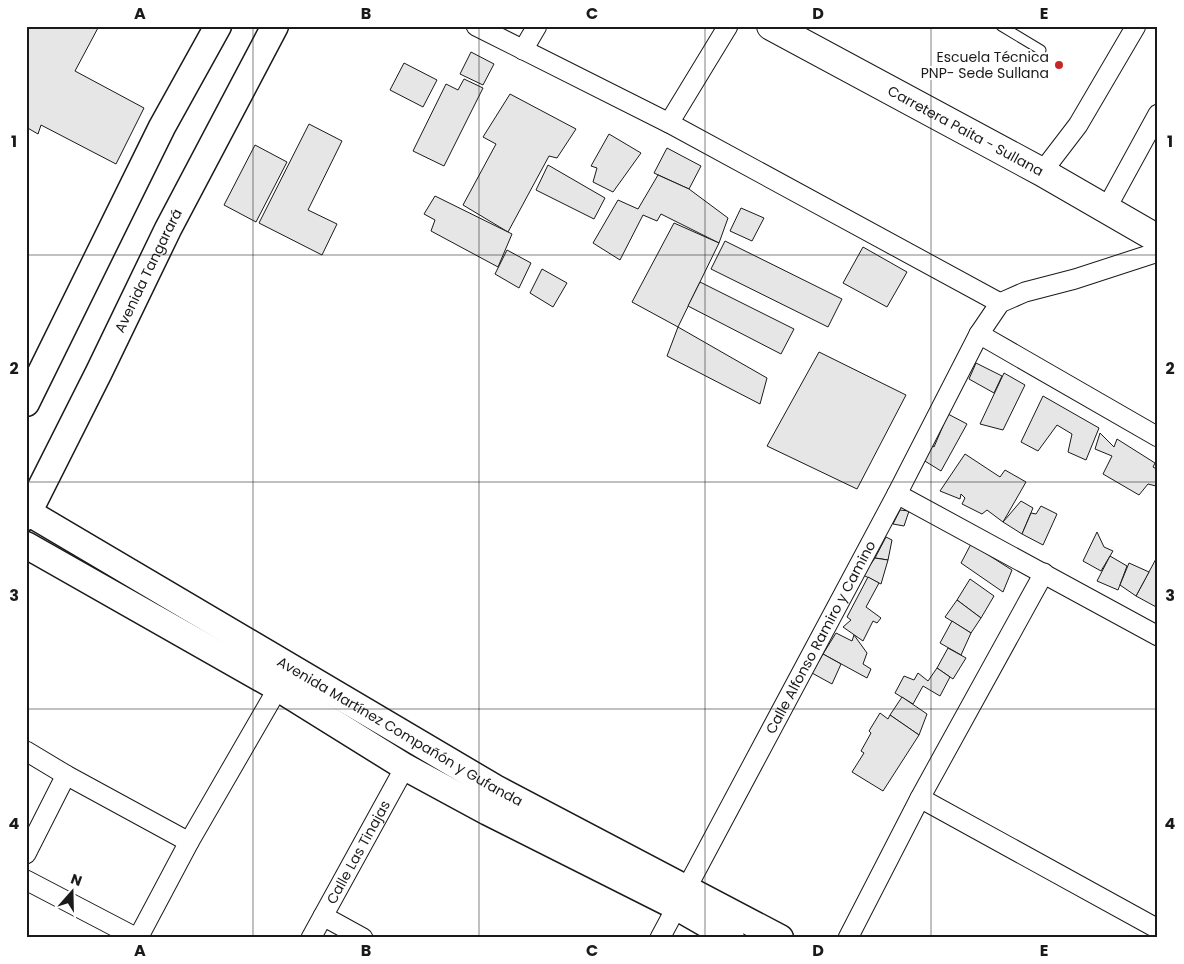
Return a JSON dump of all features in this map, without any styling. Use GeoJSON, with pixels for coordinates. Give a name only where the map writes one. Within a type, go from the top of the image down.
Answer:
{"type":"FeatureCollection","features":[{"type":"Feature","properties":{"kind":"main road","name":"Carretera Paita - Sullana"},"geometry":{"type":"LineString","coordinates":[[771,26],[1042,172],[1158,238]]}},
{"type":"Feature","properties":{"kind":"street"},"geometry":{"type":"LineString","coordinates":[[26,403],[162,128],[218,26]]}},
{"type":"Feature","properties":{"kind":"street","name":"Avenida Tangarará"},"geometry":{"type":"LineString","coordinates":[[27,514],[100,372],[168,229],[275,26]]}},
{"type":"Feature","properties":{"kind":"street"},"geometry":{"type":"LineString","coordinates":[[476,26],[669,123],[1000,303],[1025,292],[1075,279],[1158,252]]}},
{"type":"Feature","properties":{"kind":"street"},"geometry":{"type":"LineString","coordinates":[[523,50],[537,26]]}},
{"type":"Feature","properties":{"kind":"street"},"geometry":{"type":"LineString","coordinates":[[669,123],[728,26]]}},
{"type":"Feature","properties":{"kind":"street"},"geometry":{"type":"LineString","coordinates":[[1042,172],[1078,125],[1136,26]]}},
{"type":"Feature","properties":{"kind":"street"},"geometry":{"type":"LineString","coordinates":[[1106,209],[1158,114]]}},
{"type":"Feature","properties":{"kind":"street","name":"Calle Alfonso Ramiro y Camino"},"geometry":{"type":"LineString","coordinates":[[660,938],[898,494],[979,334],[1000,303]]}},
{"type":"Feature","properties":{"kind":"street"},"geometry":{"type":"LineString","coordinates":[[979,334],[1158,437]]}},
{"type":"Feature","properties":{"kind":"street"},"geometry":{"type":"LineString","coordinates":[[898,494],[1158,636]]}},
{"type":"Feature","properties":{"kind":"street","name":"Avenida Martínez Compañón y Gufanda"},"geometry":{"type":"LineString","coordinates":[[27,514],[682,898],[732,938]]}},
{"type":"Feature","properties":{"kind":"street","name":"Avenida Martínez Compañón y Gufanda"},"geometry":{"type":"LineString","coordinates":[[26,545],[278,688],[405,767],[488,812],[682,898],[780,938]]}},
{"type":"Feature","properties":{"kind":"street"},"geometry":{"type":"LineString","coordinates":[[848,938],[920,798],[1044,574]]}},
{"type":"Feature","properties":{"kind":"street"},"geometry":{"type":"LineString","coordinates":[[26,880],[138,938],[189,842],[278,688]]}},
{"type":"Feature","properties":{"kind":"street"},"geometry":{"type":"LineString","coordinates":[[26,751],[189,842]]}},
{"type":"Feature","properties":{"kind":"street","name":"Calle Las Tinajas"},"geometry":{"type":"LineString","coordinates":[[311,938],[405,767]]}},
{"type":"Feature","properties":{"kind":"street"},"geometry":{"type":"LineString","coordinates":[[26,854],[66,775]]}},
{"type":"Feature","properties":{"kind":"street"},"geometry":{"type":"LineString","coordinates":[[920,798],[1158,929]]}},
{"type":"Feature","properties":{"kind":"street"},"geometry":{"type":"LineString","coordinates":[[323,916],[363,938]]}},
{"type":"Feature","properties":{"kind":"lane"},"geometry":{"type":"LineString","coordinates":[[1001,26],[1040,50]]}},
{"type":"Feature","properties":{"kind":"building"},"geometry":{"type":"Polygon","coordinates":[[[26,26],[99,26],[75,71],[144,108],[116,164],[41,125],[38,134],[26,127],[26,26]]]}},
{"type":"Feature","properties":{"kind":"building"},"geometry":{"type":"Polygon","coordinates":[[[471,52],[494,64],[483,85],[460,74],[471,52]]]}},
{"type":"Feature","properties":{"kind":"building"},"geometry":{"type":"Polygon","coordinates":[[[404,63],[437,80],[423,107],[390,90],[404,63]]]}},
{"type":"Feature","properties":{"kind":"building"},"geometry":{"type":"Polygon","coordinates":[[[464,79],[483,88],[444,166],[413,151],[446,84],[458,90],[464,79]]]}},
{"type":"Feature","properties":{"kind":"building"},"geometry":{"type":"Polygon","coordinates":[[[510,94],[576,129],[557,158],[549,156],[508,232],[463,205],[496,144],[483,137],[510,94]]]}},
{"type":"Feature","properties":{"kind":"building"},"geometry":{"type":"Polygon","coordinates":[[[309,124],[342,141],[308,210],[337,224],[322,255],[259,223],[309,124]]]}},
{"type":"Feature","properties":{"kind":"building"},"geometry":{"type":"Polygon","coordinates":[[[609,134],[641,153],[613,192],[593,182],[597,168],[591,166],[609,134]]]}},
{"type":"Feature","properties":{"kind":"building"},"geometry":{"type":"Polygon","coordinates":[[[255,145],[287,162],[256,222],[224,205],[255,145]]]}},
{"type":"Feature","properties":{"kind":"building"},"geometry":{"type":"Polygon","coordinates":[[[667,148],[701,166],[689,189],[654,173],[667,148]]]}},
{"type":"Feature","properties":{"kind":"building"},"geometry":{"type":"Polygon","coordinates":[[[548,165],[605,198],[594,219],[536,190],[548,165]]]}},
{"type":"Feature","properties":{"kind":"building"},"geometry":{"type":"Polygon","coordinates":[[[658,175],[689,189],[728,218],[719,243],[661,214],[657,221],[643,215],[620,260],[593,243],[618,200],[638,209],[658,175]]]}},
{"type":"Feature","properties":{"kind":"building"},"geometry":{"type":"Polygon","coordinates":[[[435,196],[512,234],[498,267],[431,231],[435,220],[424,214],[435,196]]]}},
{"type":"Feature","properties":{"kind":"building"},"geometry":{"type":"Polygon","coordinates":[[[741,208],[764,218],[752,241],[730,231],[741,208]]]}},
{"type":"Feature","properties":{"kind":"building"},"geometry":{"type":"Polygon","coordinates":[[[674,223],[719,243],[678,327],[632,302],[674,223]]]}},
{"type":"Feature","properties":{"kind":"building"},"geometry":{"type":"Polygon","coordinates":[[[725,241],[842,299],[828,327],[711,269],[725,241]]]}},
{"type":"Feature","properties":{"kind":"building"},"geometry":{"type":"Polygon","coordinates":[[[863,247],[907,272],[887,307],[843,283],[863,247]]]}},
{"type":"Feature","properties":{"kind":"building"},"geometry":{"type":"Polygon","coordinates":[[[507,250],[531,263],[519,288],[495,274],[507,250]]]}},
{"type":"Feature","properties":{"kind":"building"},"geometry":{"type":"Polygon","coordinates":[[[542,269],[567,283],[553,307],[530,293],[542,269]]]}},
{"type":"Feature","properties":{"kind":"building"},"geometry":{"type":"Polygon","coordinates":[[[700,282],[794,329],[781,354],[688,306],[700,282]]]}},
{"type":"Feature","properties":{"kind":"building"},"geometry":{"type":"Polygon","coordinates":[[[678,327],[767,378],[760,404],[667,356],[678,327]]]}},
{"type":"Feature","properties":{"kind":"building"},"geometry":{"type":"Polygon","coordinates":[[[819,352],[906,395],[857,489],[767,446],[819,352]]]}},
{"type":"Feature","properties":{"kind":"building"},"geometry":{"type":"Polygon","coordinates":[[[976,363],[1002,376],[994,393],[969,379],[976,363]]]}},
{"type":"Feature","properties":{"kind":"building"},"geometry":{"type":"Polygon","coordinates":[[[1004,373],[1025,385],[1003,430],[980,424],[1004,373]]]}},
{"type":"Feature","properties":{"kind":"building"},"geometry":{"type":"Polygon","coordinates":[[[1043,396],[1099,428],[1086,460],[1068,452],[1072,434],[1057,425],[1038,451],[1021,442],[1043,396]]]}},
{"type":"Feature","properties":{"kind":"building"},"geometry":{"type":"Polygon","coordinates":[[[948,414],[967,424],[941,471],[920,458],[925,440],[934,447],[948,414]]]}},
{"type":"Feature","properties":{"kind":"building"},"geometry":{"type":"Polygon","coordinates":[[[1100,433],[1114,447],[1117,439],[1155,463],[1153,467],[1158,470],[1156,486],[1148,484],[1139,495],[1103,474],[1112,456],[1095,449],[1100,433]]]}},
{"type":"Feature","properties":{"kind":"building"},"geometry":{"type":"Polygon","coordinates":[[[965,454],[1000,477],[1005,470],[1026,482],[1003,522],[987,510],[982,514],[962,504],[965,498],[961,494],[960,499],[940,491],[965,454]]]}},
{"type":"Feature","properties":{"kind":"building"},"geometry":{"type":"Polygon","coordinates":[[[1021,501],[1033,508],[1022,534],[1003,522],[1021,501]]]}},
{"type":"Feature","properties":{"kind":"building"},"geometry":{"type":"Polygon","coordinates":[[[1041,506],[1057,514],[1043,545],[1022,534],[1031,513],[1036,514],[1041,506]]]}},
{"type":"Feature","properties":{"kind":"building"},"geometry":{"type":"Polygon","coordinates":[[[900,510],[909,511],[904,526],[893,524],[900,510]]]}},
{"type":"Feature","properties":{"kind":"building"},"geometry":{"type":"Polygon","coordinates":[[[1097,532],[1104,547],[1113,551],[1101,571],[1083,561],[1097,532]]]}},
{"type":"Feature","properties":{"kind":"building"},"geometry":{"type":"Polygon","coordinates":[[[886,537],[892,540],[888,560],[875,558],[886,537]]]}},
{"type":"Feature","properties":{"kind":"building"},"geometry":{"type":"Polygon","coordinates":[[[971,544],[1012,570],[1003,592],[961,563],[971,544]]]}},
{"type":"Feature","properties":{"kind":"building"},"geometry":{"type":"Polygon","coordinates":[[[1110,556],[1127,566],[1118,590],[1097,581],[1110,556]]]}},
{"type":"Feature","properties":{"kind":"building"},"geometry":{"type":"Polygon","coordinates":[[[1158,557],[1158,608],[1136,596],[1158,557]]]}},
{"type":"Feature","properties":{"kind":"building"},"geometry":{"type":"Polygon","coordinates":[[[875,558],[888,560],[881,584],[863,575],[875,558]]]}},
{"type":"Feature","properties":{"kind":"building"},"geometry":{"type":"Polygon","coordinates":[[[1129,563],[1149,572],[1136,596],[1120,585],[1129,563]]]}},
{"type":"Feature","properties":{"kind":"building"},"geometry":{"type":"Polygon","coordinates":[[[868,577],[879,583],[866,607],[881,618],[877,623],[873,621],[863,641],[843,627],[851,620],[847,617],[868,577]]]}},
{"type":"Feature","properties":{"kind":"building"},"geometry":{"type":"Polygon","coordinates":[[[970,579],[994,596],[981,618],[957,600],[970,579]]]}},
{"type":"Feature","properties":{"kind":"building"},"geometry":{"type":"Polygon","coordinates":[[[957,600],[981,618],[971,633],[945,617],[957,600]]]}},
{"type":"Feature","properties":{"kind":"building"},"geometry":{"type":"Polygon","coordinates":[[[952,621],[971,633],[961,655],[940,643],[952,621]]]}},
{"type":"Feature","properties":{"kind":"building"},"geometry":{"type":"Polygon","coordinates":[[[836,633],[852,641],[854,635],[867,653],[863,664],[871,669],[867,678],[823,654],[836,633]]]}},
{"type":"Feature","properties":{"kind":"building"},"geometry":{"type":"Polygon","coordinates":[[[948,648],[966,658],[953,679],[937,668],[948,648]]]}},
{"type":"Feature","properties":{"kind":"building"},"geometry":{"type":"Polygon","coordinates":[[[823,654],[841,664],[832,684],[812,673],[823,654]]]}},
{"type":"Feature","properties":{"kind":"building"},"geometry":{"type":"Polygon","coordinates":[[[937,668],[950,677],[940,696],[923,686],[913,704],[895,693],[904,676],[914,680],[918,673],[928,681],[937,668]]]}},
{"type":"Feature","properties":{"kind":"building"},"geometry":{"type":"Polygon","coordinates":[[[902,697],[927,714],[919,735],[890,715],[902,697]]]}},
{"type":"Feature","properties":{"kind":"building"},"geometry":{"type":"Polygon","coordinates":[[[880,713],[888,719],[890,715],[919,735],[883,791],[852,772],[864,753],[861,751],[871,733],[869,731],[880,713]]]}},
{"type":"Feature","properties":{"kind":"place","name":"Escuela Técnica PNP- Sede Sullana"},"geometry":{"type":"Point","coordinates":[1059,65]}}]}
